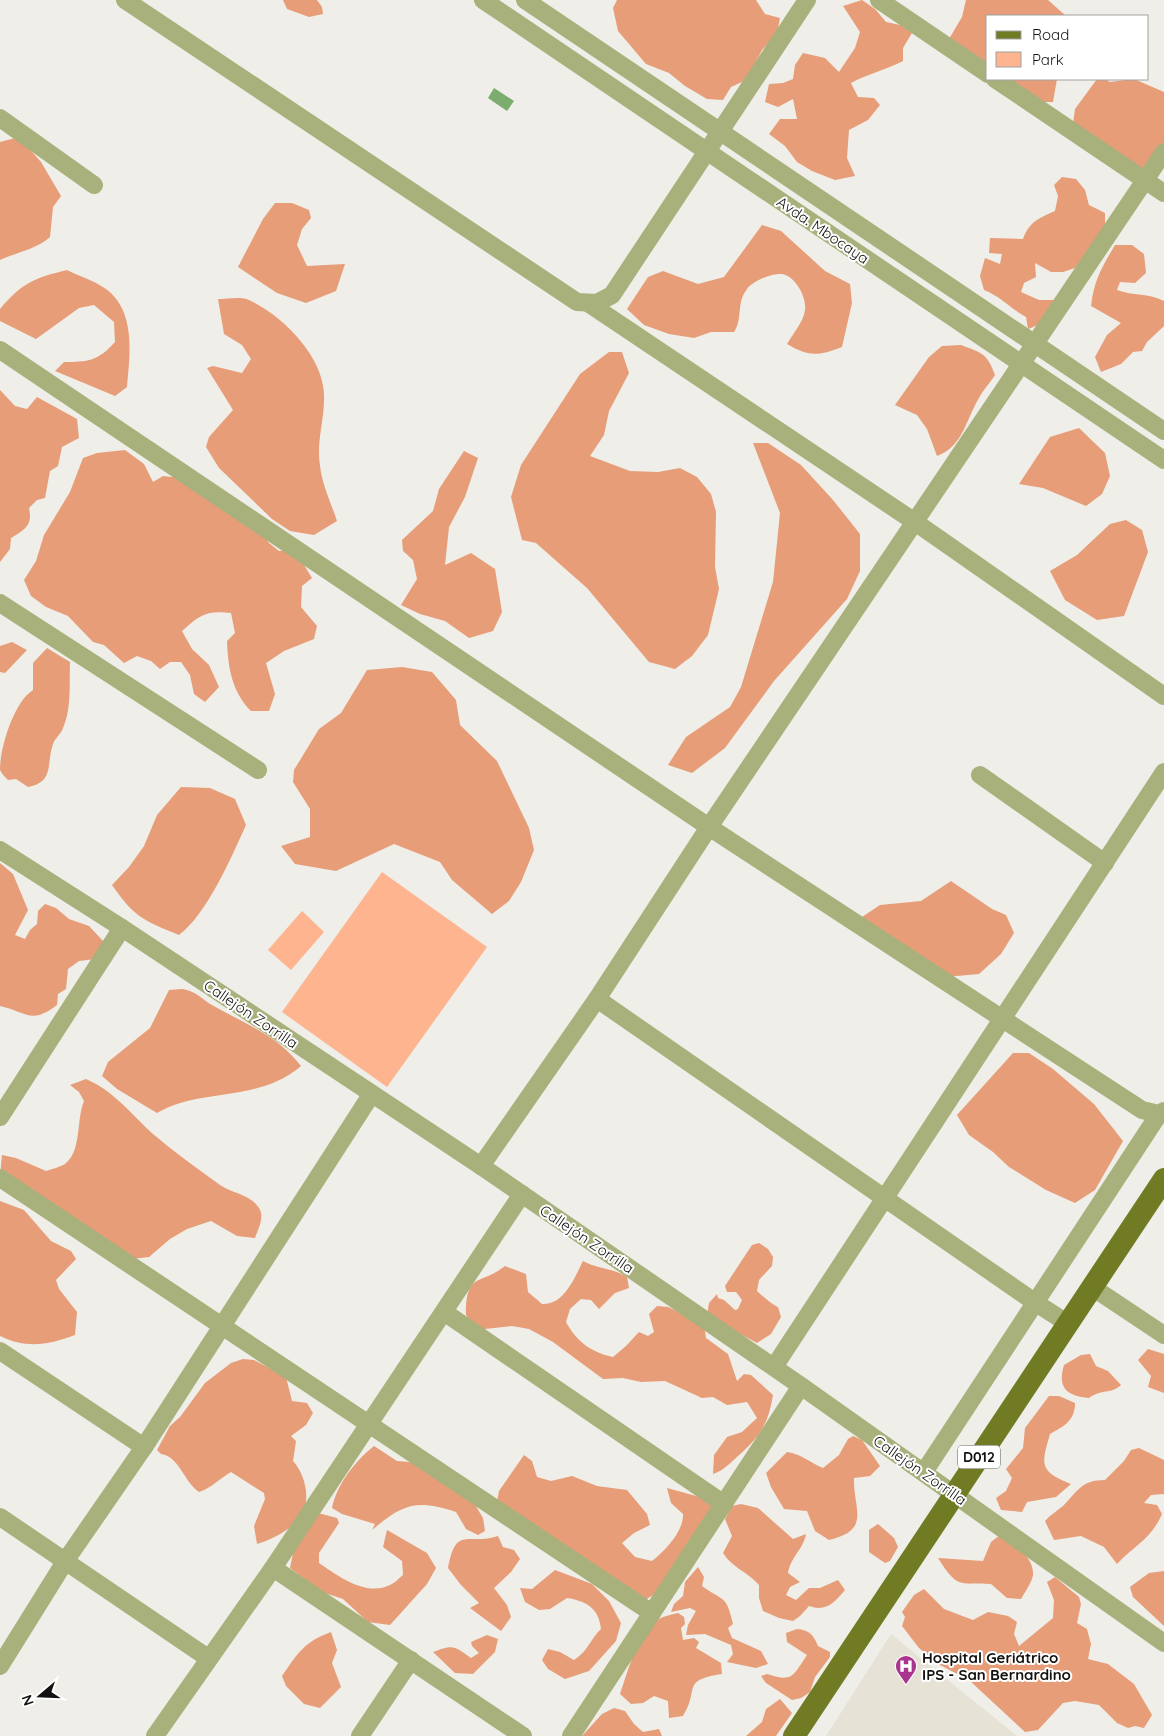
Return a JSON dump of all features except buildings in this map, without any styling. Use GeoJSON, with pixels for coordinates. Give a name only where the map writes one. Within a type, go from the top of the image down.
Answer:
{"type":"FeatureCollection","features":[{"type":"Feature","properties":{"kind":"main road","name":"D012"},"geometry":{"type":"LineString","coordinates":[[794,1736],[1164,1179]]}},
{"type":"Feature","properties":{"kind":"street"},"geometry":{"type":"LineString","coordinates":[[125,0],[577,302],[588,303],[597,303],[612,295],[807,0]]}},
{"type":"Feature","properties":{"kind":"street","name":"Avda. Mbocaya"},"geometry":{"type":"LineString","coordinates":[[483,0],[1164,460]]}},
{"type":"Feature","properties":{"kind":"street"},"geometry":{"type":"LineString","coordinates":[[525,0],[1164,431]]}},
{"type":"Feature","properties":{"kind":"street"},"geometry":{"type":"LineString","coordinates":[[879,0],[986,73]]}},
{"type":"Feature","properties":{"kind":"street"},"geometry":{"type":"LineString","coordinates":[[996,80],[1164,193]]}},
{"type":"Feature","properties":{"kind":"street"},"geometry":{"type":"LineString","coordinates":[[0,118],[94,185]]}},
{"type":"Feature","properties":{"kind":"street"},"geometry":{"type":"LineString","coordinates":[[481,1166],[597,999],[709,827],[1037,344],[1164,152]]}},
{"type":"Feature","properties":{"kind":"street"},"geometry":{"type":"LineString","coordinates":[[588,303],[915,522],[1164,696]]}},
{"type":"Feature","properties":{"kind":"street"},"geometry":{"type":"LineString","coordinates":[[0,350],[709,827],[1142,1110],[1162,1112],[924,1472]]}},
{"type":"Feature","properties":{"kind":"street"},"geometry":{"type":"LineString","coordinates":[[0,603],[258,770]]}},
{"type":"Feature","properties":{"kind":"street"},"geometry":{"type":"LineString","coordinates":[[774,1367],[883,1196],[1003,1019],[1164,772]]}},
{"type":"Feature","properties":{"kind":"street"},"geometry":{"type":"LineString","coordinates":[[980,775],[1105,863]]}},
{"type":"Feature","properties":{"kind":"street","name":"Callejón Zorrilla"},"geometry":{"type":"LineString","coordinates":[[0,850],[122,928],[371,1095],[481,1166],[774,1367],[1164,1643]]}},
{"type":"Feature","properties":{"kind":"street"},"geometry":{"type":"LineString","coordinates":[[0,1118],[122,928]]}},
{"type":"Feature","properties":{"kind":"street"},"geometry":{"type":"LineString","coordinates":[[597,999],[1067,1323]]}},
{"type":"Feature","properties":{"kind":"street"},"geometry":{"type":"LineString","coordinates":[[0,1666],[66,1560],[144,1447],[371,1095]]}},
{"type":"Feature","properties":{"kind":"street"},"geometry":{"type":"LineString","coordinates":[[0,1178],[652,1613]]}},
{"type":"Feature","properties":{"kind":"street"},"geometry":{"type":"LineString","coordinates":[[155,1736],[273,1568],[522,1194]]}},
{"type":"Feature","properties":{"kind":"street"},"geometry":{"type":"LineString","coordinates":[[1092,1287],[1164,1335]]}},
{"type":"Feature","properties":{"kind":"street"},"geometry":{"type":"LineString","coordinates":[[444,1312],[724,1504]]}},
{"type":"Feature","properties":{"kind":"street"},"geometry":{"type":"LineString","coordinates":[[0,1351],[144,1447]]}},
{"type":"Feature","properties":{"kind":"street"},"geometry":{"type":"LineString","coordinates":[[571,1736],[801,1386]]}},
{"type":"Feature","properties":{"kind":"street"},"geometry":{"type":"LineString","coordinates":[[0,1517],[208,1658]]}},
{"type":"Feature","properties":{"kind":"street"},"geometry":{"type":"LineString","coordinates":[[273,1568],[523,1736]]}},
{"type":"Feature","properties":{"kind":"street"},"geometry":{"type":"LineString","coordinates":[[360,1736],[411,1660]]}},
{"type":"Feature","properties":{"kind":"shaded area"},"geometry":{"type":"Polygon","coordinates":[[[283,0],[317,0],[322,7],[323,14],[309,17],[287,9],[283,0]]]}},
{"type":"Feature","properties":{"kind":"shaded area"},"geometry":{"type":"Polygon","coordinates":[[[617,0],[756,0],[765,14],[780,18],[777,34],[762,50],[752,69],[742,82],[731,87],[723,100],[707,99],[685,86],[669,73],[646,64],[618,31],[613,8],[617,0]]]}},
{"type":"Feature","properties":{"kind":"shaded area"},"geometry":{"type":"Polygon","coordinates":[[[862,0],[875,9],[886,22],[900,25],[912,33],[903,48],[903,61],[851,83],[858,97],[874,98],[880,105],[868,120],[849,130],[847,158],[855,176],[835,180],[812,171],[797,162],[785,146],[769,134],[780,119],[797,119],[793,99],[778,107],[765,102],[769,84],[783,83],[793,79],[795,65],[803,53],[825,58],[839,72],[855,48],[860,32],[843,6],[862,0]]]}},
{"type":"Feature","properties":{"kind":"shaded area"},"geometry":{"type":"Polygon","coordinates":[[[966,0],[1048,0],[1065,15],[986,15],[986,74],[949,39],[962,17],[966,0]]]}},
{"type":"Feature","properties":{"kind":"shaded area"},"geometry":{"type":"Polygon","coordinates":[[[992,80],[1057,80],[1053,102],[1038,102],[992,80]]]}},
{"type":"Feature","properties":{"kind":"shaded area"},"geometry":{"type":"Polygon","coordinates":[[[1096,80],[1110,82],[1136,80],[1164,92],[1164,147],[1142,169],[1073,124],[1075,109],[1096,80]]]}},
{"type":"Feature","properties":{"kind":"shaded area"},"geometry":{"type":"Polygon","coordinates":[[[494,88],[514,101],[507,111],[488,98],[494,88]]]}},
{"type":"Feature","properties":{"kind":"shaded area"},"geometry":{"type":"Polygon","coordinates":[[[19,137],[41,162],[61,196],[53,207],[50,237],[32,248],[0,260],[0,142],[19,137]]]}},
{"type":"Feature","properties":{"kind":"shaded area"},"geometry":{"type":"Polygon","coordinates":[[[1062,177],[1076,179],[1085,190],[1089,205],[1105,213],[1105,228],[1075,268],[1063,272],[1051,272],[1035,263],[1036,277],[1024,283],[1021,292],[1039,300],[1054,300],[1051,310],[1045,318],[1028,329],[1026,317],[984,290],[980,276],[985,258],[1000,264],[1002,254],[989,253],[990,238],[1023,239],[1028,228],[1035,221],[1055,211],[1058,196],[1054,185],[1062,177]]]}},
{"type":"Feature","properties":{"kind":"shaded area"},"geometry":{"type":"Polygon","coordinates":[[[275,203],[292,203],[309,210],[311,218],[302,229],[297,245],[307,266],[345,264],[336,291],[306,303],[277,293],[238,267],[263,219],[275,203]]]}},
{"type":"Feature","properties":{"kind":"shaded area"},"geometry":{"type":"Polygon","coordinates":[[[762,225],[781,231],[825,271],[850,284],[852,303],[842,347],[814,354],[787,344],[798,328],[805,305],[802,293],[796,283],[782,274],[763,278],[753,283],[747,289],[742,300],[737,327],[734,332],[711,332],[694,338],[669,334],[644,325],[627,309],[648,277],[663,271],[698,284],[724,277],[762,225]]]}},
{"type":"Feature","properties":{"kind":"shaded area"},"geometry":{"type":"Polygon","coordinates":[[[1115,245],[1132,245],[1144,254],[1146,273],[1135,283],[1120,282],[1117,290],[1158,298],[1164,301],[1164,326],[1147,342],[1142,351],[1133,352],[1121,364],[1101,372],[1095,357],[1107,335],[1121,323],[1091,306],[1099,274],[1115,245]]]}},
{"type":"Feature","properties":{"kind":"shaded area"},"geometry":{"type":"Polygon","coordinates":[[[67,270],[106,289],[116,298],[127,321],[130,348],[127,387],[115,396],[55,371],[64,362],[80,362],[98,357],[115,342],[114,322],[94,305],[79,308],[36,339],[0,321],[0,309],[22,287],[37,279],[67,270]]]}},
{"type":"Feature","properties":{"kind":"shaded area"},"geometry":{"type":"Polygon","coordinates":[[[218,299],[246,299],[262,307],[287,326],[309,352],[316,365],[322,380],[324,394],[319,448],[320,466],[337,521],[314,535],[290,531],[272,519],[219,468],[206,447],[209,437],[233,410],[207,368],[213,366],[242,373],[251,359],[242,345],[224,334],[218,299]]]}},
{"type":"Feature","properties":{"kind":"shaded area"},"geometry":{"type":"Polygon","coordinates":[[[961,345],[983,355],[989,362],[995,375],[981,395],[963,432],[953,446],[937,456],[927,429],[917,415],[895,405],[929,357],[942,346],[961,345]]]}},
{"type":"Feature","properties":{"kind":"shaded area"},"geometry":{"type":"Polygon","coordinates":[[[609,352],[622,352],[629,373],[609,411],[604,435],[590,456],[630,471],[658,472],[680,468],[697,477],[711,494],[716,512],[715,567],[719,589],[708,635],[692,656],[675,669],[649,662],[587,588],[536,543],[522,540],[511,497],[521,465],[580,374],[609,352]]]}},
{"type":"Feature","properties":{"kind":"shaded area"},"geometry":{"type":"Polygon","coordinates":[[[0,390],[15,406],[27,409],[37,397],[77,419],[79,438],[62,447],[58,466],[50,471],[45,498],[37,500],[29,508],[29,523],[11,538],[10,549],[0,562],[0,390]]]}},
{"type":"Feature","properties":{"kind":"shaded area"},"geometry":{"type":"Polygon","coordinates":[[[1079,428],[1105,453],[1110,476],[1102,494],[1086,506],[1043,488],[1019,484],[1050,437],[1079,428]]]}},
{"type":"Feature","properties":{"kind":"shaded area"},"geometry":{"type":"Polygon","coordinates":[[[753,443],[768,443],[801,465],[833,500],[860,534],[860,571],[847,599],[774,681],[725,748],[692,773],[668,765],[686,737],[730,707],[741,687],[773,582],[780,513],[753,443]]]}},
{"type":"Feature","properties":{"kind":"shaded area"},"geometry":{"type":"Polygon","coordinates":[[[125,450],[144,464],[153,482],[163,476],[181,478],[257,526],[269,543],[279,551],[295,550],[312,578],[302,586],[301,607],[317,626],[314,639],[284,651],[266,663],[275,694],[269,711],[251,711],[235,688],[230,670],[227,641],[235,633],[231,613],[209,613],[199,617],[182,631],[192,649],[209,665],[219,687],[205,702],[194,694],[190,675],[181,662],[170,662],[160,669],[151,661],[137,656],[124,663],[104,645],[93,642],[68,616],[46,607],[31,596],[24,580],[36,561],[44,535],[70,492],[83,458],[97,453],[125,450]]]}},
{"type":"Feature","properties":{"kind":"shaded area"},"geometry":{"type":"Polygon","coordinates":[[[464,451],[478,458],[465,497],[449,527],[445,565],[471,553],[495,569],[502,612],[493,631],[469,638],[445,621],[420,614],[401,605],[417,579],[413,560],[403,551],[402,540],[433,511],[439,489],[464,451]]]}},
{"type":"Feature","properties":{"kind":"shaded area"},"geometry":{"type":"Polygon","coordinates":[[[1126,520],[1142,530],[1148,552],[1124,616],[1097,620],[1065,600],[1050,571],[1077,555],[1110,524],[1126,520]]]}},
{"type":"Feature","properties":{"kind":"shaded area"},"geometry":{"type":"Polygon","coordinates":[[[12,642],[27,650],[5,673],[0,672],[0,646],[12,642]]]}},
{"type":"Feature","properties":{"kind":"shaded area"},"geometry":{"type":"Polygon","coordinates":[[[47,648],[70,662],[68,712],[63,728],[53,744],[46,776],[42,781],[28,787],[16,779],[8,780],[0,770],[2,749],[14,715],[26,696],[33,690],[33,663],[47,648]]]}},
{"type":"Feature","properties":{"kind":"shaded area"},"geometry":{"type":"Polygon","coordinates":[[[402,667],[432,672],[456,700],[460,725],[497,761],[529,828],[534,850],[521,882],[509,901],[492,914],[452,880],[440,862],[394,844],[336,871],[295,864],[281,846],[310,837],[310,809],[293,782],[294,770],[319,729],[341,713],[367,670],[402,667]]]}},
{"type":"Feature","properties":{"kind":"shaded area"},"geometry":{"type":"Polygon","coordinates":[[[181,787],[210,788],[235,799],[246,825],[226,869],[209,900],[189,926],[179,935],[141,917],[127,905],[112,885],[129,867],[144,846],[157,815],[181,787]]]}},
{"type":"Feature","properties":{"kind":"shaded area"},"geometry":{"type":"Polygon","coordinates":[[[0,863],[13,874],[28,910],[15,935],[25,939],[30,930],[37,924],[38,911],[45,904],[56,908],[69,919],[89,926],[104,942],[96,959],[79,961],[68,969],[66,989],[58,994],[57,1005],[35,1016],[0,1006],[0,863]]]}},
{"type":"Feature","properties":{"kind":"shaded area"},"geometry":{"type":"Polygon","coordinates":[[[951,881],[992,909],[1006,915],[1014,933],[1001,954],[979,974],[945,977],[862,917],[880,905],[921,901],[951,881]]]}},
{"type":"Feature","properties":{"kind":"shaded area"},"geometry":{"type":"Polygon","coordinates":[[[182,989],[195,994],[271,1038],[292,1055],[301,1066],[284,1078],[267,1085],[192,1100],[174,1105],[157,1113],[117,1089],[102,1076],[108,1062],[150,1028],[169,990],[182,989]]]}},
{"type":"Feature","properties":{"kind":"shaded area"},"geometry":{"type":"Polygon","coordinates":[[[1013,1053],[1029,1053],[1053,1069],[1094,1104],[1123,1141],[1095,1190],[1075,1203],[1046,1190],[1009,1167],[993,1152],[969,1135],[957,1115],[1013,1053]]]}},
{"type":"Feature","properties":{"kind":"shaded area"},"geometry":{"type":"Polygon","coordinates":[[[86,1079],[114,1096],[153,1134],[194,1166],[220,1185],[246,1197],[256,1204],[261,1215],[255,1238],[237,1236],[211,1221],[187,1229],[170,1239],[149,1257],[131,1259],[0,1176],[2,1155],[16,1158],[46,1171],[65,1164],[74,1151],[84,1101],[79,1092],[70,1085],[86,1079]]]}},
{"type":"Feature","properties":{"kind":"shaded area"},"geometry":{"type":"Polygon","coordinates":[[[0,1201],[24,1210],[51,1241],[71,1251],[76,1259],[56,1280],[59,1289],[77,1312],[75,1335],[38,1344],[19,1343],[0,1336],[0,1201]]]}},
{"type":"Feature","properties":{"kind":"shaded area"},"geometry":{"type":"Polygon","coordinates":[[[759,1243],[768,1249],[773,1257],[772,1266],[759,1280],[757,1291],[778,1307],[781,1317],[771,1334],[757,1343],[707,1316],[709,1303],[717,1294],[718,1298],[724,1300],[735,1310],[738,1309],[742,1300],[736,1292],[727,1292],[725,1286],[752,1245],[759,1243]]]}},
{"type":"Feature","properties":{"kind":"shaded area"},"geometry":{"type":"Polygon","coordinates":[[[583,1261],[627,1277],[629,1288],[615,1293],[599,1309],[591,1300],[581,1299],[570,1309],[566,1322],[585,1345],[613,1357],[639,1332],[648,1336],[654,1332],[649,1314],[657,1306],[668,1307],[704,1324],[706,1338],[728,1354],[737,1381],[744,1374],[751,1375],[773,1395],[769,1414],[762,1429],[746,1449],[723,1469],[713,1474],[714,1455],[727,1437],[742,1432],[757,1418],[747,1402],[727,1405],[713,1397],[702,1398],[665,1381],[641,1382],[623,1378],[603,1379],[553,1342],[529,1329],[512,1326],[476,1330],[466,1315],[467,1301],[472,1285],[505,1266],[526,1274],[528,1292],[542,1304],[550,1303],[562,1296],[572,1283],[583,1261]]]}},
{"type":"Feature","properties":{"kind":"shaded area"},"geometry":{"type":"Polygon","coordinates":[[[1148,1349],[1164,1354],[1164,1393],[1148,1387],[1151,1376],[1138,1360],[1148,1349]]]}},
{"type":"Feature","properties":{"kind":"shaded area"},"geometry":{"type":"Polygon","coordinates":[[[1090,1354],[1096,1366],[1108,1371],[1121,1385],[1113,1390],[1098,1393],[1089,1398],[1070,1393],[1063,1385],[1062,1373],[1064,1365],[1081,1355],[1090,1354]]]}},
{"type":"Feature","properties":{"kind":"shaded area"},"geometry":{"type":"Polygon","coordinates":[[[243,1359],[254,1360],[286,1377],[292,1401],[307,1403],[313,1413],[306,1425],[291,1436],[296,1441],[293,1461],[298,1467],[306,1490],[305,1507],[293,1525],[273,1538],[257,1544],[254,1526],[265,1499],[264,1493],[231,1472],[199,1492],[172,1459],[157,1450],[170,1426],[180,1417],[205,1383],[231,1363],[243,1359]]]}},
{"type":"Feature","properties":{"kind":"shaded area"},"geometry":{"type":"Polygon","coordinates":[[[1049,1396],[1059,1396],[1075,1403],[1071,1419],[1050,1434],[1044,1460],[1048,1471],[1071,1484],[1056,1497],[1027,1502],[1022,1512],[1001,1510],[996,1498],[1006,1491],[1012,1478],[1006,1469],[1023,1448],[1025,1428],[1049,1396]]]}},
{"type":"Feature","properties":{"kind":"shaded area"},"geometry":{"type":"Polygon","coordinates":[[[853,1436],[862,1440],[880,1466],[870,1476],[854,1478],[857,1509],[856,1524],[842,1536],[829,1540],[815,1531],[807,1511],[784,1509],[771,1487],[766,1473],[787,1452],[801,1456],[823,1468],[839,1455],[848,1439],[853,1436]]]}},
{"type":"Feature","properties":{"kind":"shaded area"},"geometry":{"type":"Polygon","coordinates":[[[374,1446],[397,1461],[421,1463],[471,1498],[483,1518],[485,1531],[478,1535],[466,1529],[456,1512],[430,1506],[420,1505],[402,1509],[372,1530],[375,1524],[342,1514],[332,1508],[342,1482],[360,1459],[374,1446]]]}},
{"type":"Feature","properties":{"kind":"shaded area"},"geometry":{"type":"Polygon","coordinates":[[[1139,1448],[1164,1460],[1164,1494],[1151,1495],[1144,1503],[1157,1505],[1162,1514],[1148,1536],[1117,1564],[1104,1547],[1081,1536],[1054,1540],[1045,1521],[1081,1487],[1090,1482],[1105,1480],[1124,1461],[1131,1450],[1139,1448]]]}},
{"type":"Feature","properties":{"kind":"shaded area"},"geometry":{"type":"Polygon","coordinates":[[[524,1455],[532,1461],[537,1477],[551,1481],[572,1476],[597,1486],[627,1490],[647,1514],[650,1525],[634,1533],[622,1543],[635,1557],[652,1561],[668,1546],[677,1534],[683,1514],[671,1503],[667,1488],[707,1499],[717,1505],[657,1593],[643,1601],[496,1507],[499,1491],[524,1455]]]}},
{"type":"Feature","properties":{"kind":"shaded area"},"geometry":{"type":"Polygon","coordinates":[[[741,1504],[758,1508],[793,1539],[806,1534],[788,1573],[800,1582],[790,1587],[786,1595],[796,1600],[809,1588],[820,1588],[838,1580],[845,1590],[837,1599],[825,1607],[815,1608],[809,1606],[793,1621],[779,1618],[763,1611],[759,1598],[759,1585],[730,1562],[723,1553],[732,1536],[725,1519],[732,1506],[741,1504]]]}},
{"type":"Feature","properties":{"kind":"shaded area"},"geometry":{"type":"Polygon","coordinates":[[[318,1513],[337,1518],[339,1523],[319,1553],[319,1563],[343,1579],[362,1587],[381,1588],[392,1584],[403,1575],[402,1561],[383,1547],[387,1530],[427,1553],[436,1568],[427,1584],[390,1625],[368,1622],[343,1599],[322,1592],[290,1568],[298,1527],[318,1513]]]}},
{"type":"Feature","properties":{"kind":"shaded area"},"geometry":{"type":"Polygon","coordinates":[[[878,1524],[894,1538],[898,1547],[890,1561],[885,1563],[869,1552],[869,1530],[878,1524]]]}},
{"type":"Feature","properties":{"kind":"shaded area"},"geometry":{"type":"Polygon","coordinates":[[[1000,1535],[1027,1556],[1032,1568],[1033,1575],[1031,1581],[1021,1599],[1007,1598],[991,1584],[959,1582],[950,1575],[938,1558],[983,1561],[991,1542],[1000,1535]]]}},
{"type":"Feature","properties":{"kind":"shaded area"},"geometry":{"type":"Polygon","coordinates":[[[498,1536],[503,1547],[514,1550],[520,1559],[511,1572],[494,1588],[507,1605],[511,1617],[501,1631],[470,1608],[479,1603],[461,1585],[448,1568],[451,1554],[459,1541],[498,1536]]]}},
{"type":"Feature","properties":{"kind":"shaded area"},"geometry":{"type":"Polygon","coordinates":[[[698,1567],[704,1577],[702,1586],[726,1603],[733,1624],[728,1628],[732,1638],[761,1651],[768,1664],[756,1668],[727,1662],[733,1654],[731,1645],[705,1634],[686,1635],[688,1625],[696,1611],[690,1608],[671,1612],[674,1604],[683,1596],[685,1582],[698,1567]]]}},
{"type":"Feature","properties":{"kind":"shaded area"},"geometry":{"type":"Polygon","coordinates":[[[555,1570],[592,1584],[609,1601],[621,1623],[616,1641],[589,1671],[565,1679],[548,1669],[542,1660],[548,1649],[560,1652],[574,1660],[583,1653],[601,1629],[598,1616],[590,1607],[580,1601],[567,1598],[550,1609],[539,1610],[525,1602],[520,1588],[532,1589],[555,1570]]]}},
{"type":"Feature","properties":{"kind":"shaded area"},"geometry":{"type":"Polygon","coordinates":[[[1164,1571],[1164,1626],[1133,1597],[1130,1587],[1149,1573],[1164,1571]]]}},
{"type":"Feature","properties":{"kind":"shaded area"},"geometry":{"type":"Polygon","coordinates":[[[1055,1577],[1079,1597],[1081,1604],[1077,1623],[1087,1629],[1091,1644],[1088,1659],[1108,1664],[1134,1684],[1152,1715],[1144,1728],[1135,1726],[1128,1728],[1117,1723],[1099,1705],[1075,1701],[1063,1703],[1038,1730],[1025,1732],[969,1680],[940,1665],[919,1648],[902,1626],[905,1617],[902,1612],[914,1595],[924,1589],[944,1609],[973,1620],[988,1612],[1008,1616],[1017,1622],[1014,1634],[1019,1646],[1053,1618],[1054,1600],[1047,1582],[1055,1577]]]}},
{"type":"Feature","properties":{"kind":"shaded area"},"geometry":{"type":"Polygon","coordinates":[[[678,1613],[684,1617],[685,1624],[681,1628],[683,1640],[694,1638],[699,1642],[696,1648],[721,1663],[722,1674],[709,1676],[696,1683],[683,1716],[669,1718],[668,1701],[654,1696],[643,1703],[631,1704],[620,1694],[641,1639],[658,1619],[678,1613]]]}},
{"type":"Feature","properties":{"kind":"shaded area"},"geometry":{"type":"Polygon","coordinates":[[[797,1629],[810,1633],[818,1646],[830,1652],[830,1657],[815,1677],[810,1692],[801,1698],[792,1700],[766,1683],[761,1676],[767,1674],[783,1678],[795,1672],[807,1655],[787,1642],[786,1633],[797,1629]]]}},
{"type":"Feature","properties":{"kind":"shaded area"},"geometry":{"type":"Polygon","coordinates":[[[331,1632],[337,1650],[332,1663],[341,1687],[320,1708],[304,1704],[286,1686],[282,1676],[302,1649],[314,1640],[331,1632]]]}},
{"type":"Feature","properties":{"kind":"shaded area","name":"Hospital Geriátrico IPS - San Bernardino"},"geometry":{"type":"Polygon","coordinates":[[[891,1634],[1017,1736],[826,1736],[891,1634]]]}},
{"type":"Feature","properties":{"kind":"shaded area"},"geometry":{"type":"Polygon","coordinates":[[[487,1635],[498,1639],[495,1652],[473,1674],[455,1673],[433,1652],[450,1647],[461,1651],[471,1658],[479,1653],[472,1646],[471,1642],[487,1635]]]}},
{"type":"Feature","properties":{"kind":"shaded area"},"geometry":{"type":"Polygon","coordinates":[[[780,1699],[792,1713],[776,1736],[746,1736],[762,1722],[766,1709],[780,1699]]]}},
{"type":"Feature","properties":{"kind":"shaded area"},"geometry":{"type":"Polygon","coordinates":[[[614,1708],[625,1711],[634,1724],[643,1732],[659,1729],[662,1736],[582,1736],[602,1714],[614,1708]]]}},
{"type":"Feature","properties":{"kind":"green space"},"geometry":{"type":"Polygon","coordinates":[[[382,872],[487,947],[387,1087],[282,1012],[382,872]]]}},
{"type":"Feature","properties":{"kind":"green space"},"geometry":{"type":"Polygon","coordinates":[[[302,911],[324,932],[291,970],[268,950],[302,911]]]}},
{"type":"Feature","properties":{"kind":"place","name":"Hospital Geriátrico IPS - San Bernardino"},"geometry":{"type":"Point","coordinates":[906,1685]}}]}
